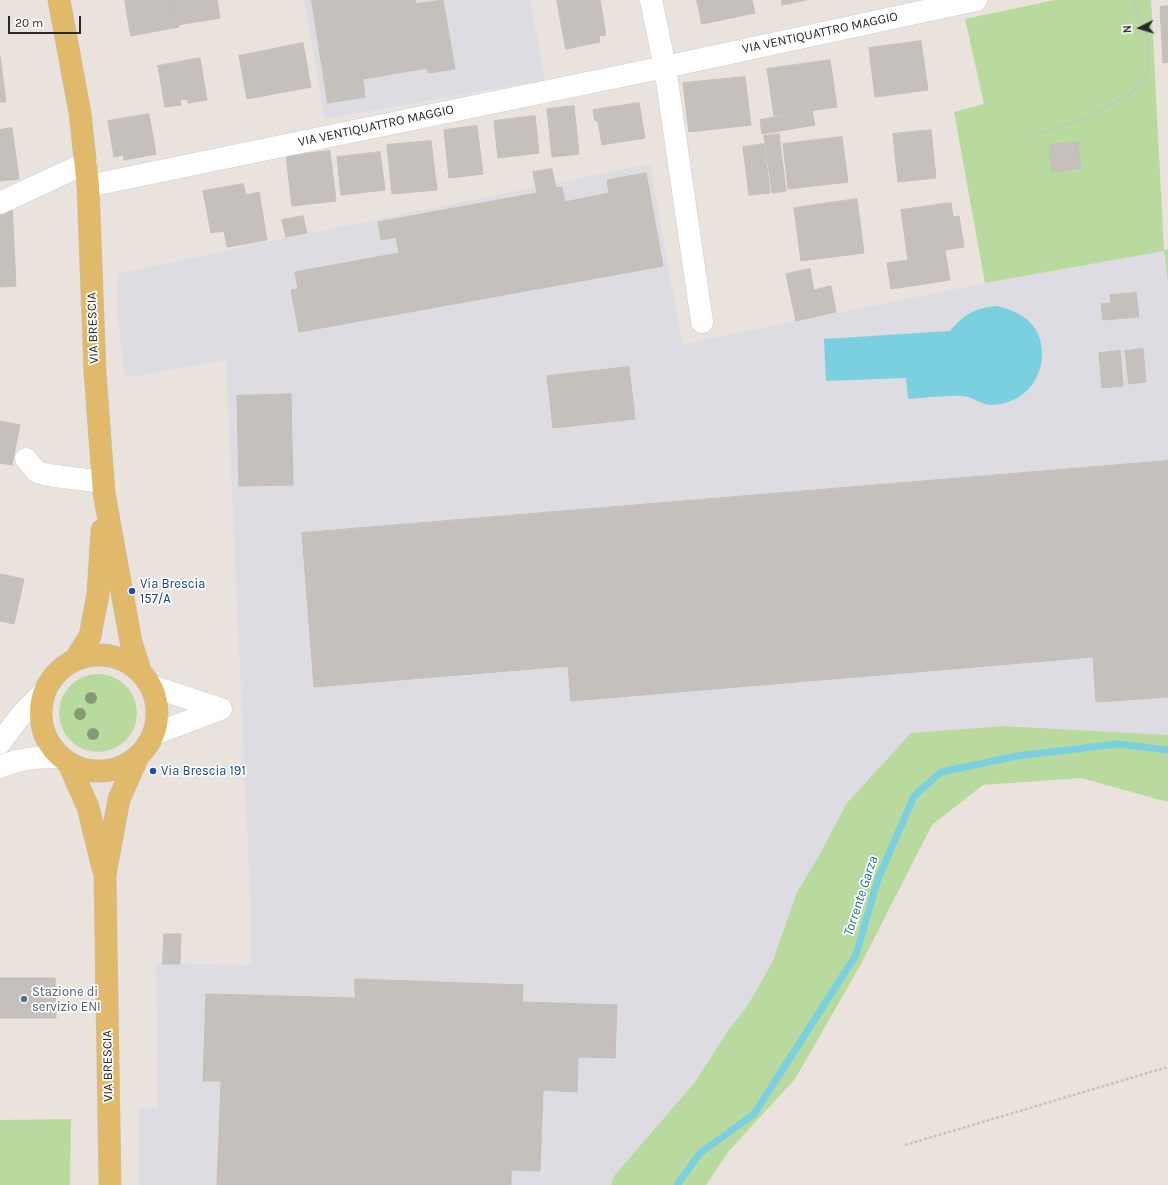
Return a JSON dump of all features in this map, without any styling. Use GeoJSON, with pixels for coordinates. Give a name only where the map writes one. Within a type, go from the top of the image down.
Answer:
{"type":"FeatureCollection","features":[{"type":"Feature","properties":{"kind":"main road","name":"VIA BRESCIA"},"geometry":{"type":"LineString","coordinates":[[59,0],[80,113],[86,162],[95,372],[103,488],[131,642],[146,679],[156,698],[158,710],[154,734],[147,747],[136,759],[121,768],[103,772],[85,770],[64,760]]}},
{"type":"Feature","properties":{"kind":"main road","name":"VIA BRESCIA"},"geometry":{"type":"LineString","coordinates":[[75,660],[90,636],[98,594],[103,488]]}},
{"type":"Feature","properties":{"kind":"main road","name":"VIA BRESCIA"},"geometry":{"type":"LineString","coordinates":[[105,875],[88,807],[64,760],[46,738],[42,727],[41,715],[45,691],[57,672],[75,660],[98,655],[120,659],[146,679]]}},
{"type":"Feature","properties":{"kind":"main road","name":"VIA BRESCIA"},"geometry":{"type":"LineString","coordinates":[[110,1185],[105,875],[119,799],[136,759]]}},
{"type":"Feature","properties":{"kind":"street"},"geometry":{"type":"LineString","coordinates":[[651,0],[665,67],[702,322]]}},
{"type":"Feature","properties":{"kind":"street","name":"VIA VENTIQUATTRO MAGGIO"},"geometry":{"type":"LineString","coordinates":[[88,186],[665,67],[976,0]]}},
{"type":"Feature","properties":{"kind":"street"},"geometry":{"type":"LineString","coordinates":[[0,203],[86,162]]}},
{"type":"Feature","properties":{"kind":"street"},"geometry":{"type":"LineString","coordinates":[[26,458],[37,472],[103,488]]}},
{"type":"Feature","properties":{"kind":"street"},"geometry":{"type":"LineString","coordinates":[[146,679],[221,709],[154,734]]}},
{"type":"Feature","properties":{"kind":"street"},"geometry":{"type":"LineString","coordinates":[[0,743],[21,715],[45,691]]}},
{"type":"Feature","properties":{"kind":"street"},"geometry":{"type":"LineString","coordinates":[[0,767],[12,761],[37,757],[64,760]]}},
{"type":"Feature","properties":{"kind":"path"},"geometry":{"type":"LineString","coordinates":[[1035,135],[1087,118],[1133,92],[1147,74],[1148,39],[1133,0]]}},
{"type":"Feature","properties":{"kind":"path"},"geometry":{"type":"LineString","coordinates":[[905,1145],[1168,1067]]}},
{"type":"Feature","properties":{"kind":"shaded area"},"geometry":{"type":"Polygon","coordinates":[[[304,0],[530,0],[545,80],[325,119],[304,0]]]}},
{"type":"Feature","properties":{"kind":"shaded area"},"geometry":{"type":"Polygon","coordinates":[[[650,164],[682,344],[985,283],[1164,251],[1168,282],[1168,735],[1004,726],[911,733],[846,804],[820,854],[797,892],[772,963],[746,1008],[729,1029],[695,1082],[614,1176],[611,1185],[139,1185],[138,1109],[158,1108],[156,963],[251,965],[251,915],[226,360],[125,378],[117,312],[118,274],[275,240],[650,164]]]}},
{"type":"Feature","properties":{"kind":"green space"},"geometry":{"type":"Polygon","coordinates":[[[1055,0],[1151,0],[1164,250],[1168,249],[1168,282],[1164,251],[985,283],[954,112],[984,104],[965,19],[1055,0]]]}},
{"type":"Feature","properties":{"kind":"green space"},"geometry":{"type":"Polygon","coordinates":[[[98,674],[113,677],[126,685],[134,698],[137,713],[134,728],[126,741],[113,749],[98,752],[83,749],[70,741],[62,728],[59,713],[62,698],[70,685],[83,677],[98,674]]]}},
{"type":"Feature","properties":{"kind":"green space"},"geometry":{"type":"Polygon","coordinates":[[[1004,726],[1168,735],[1168,802],[1081,778],[983,785],[932,825],[860,966],[795,1079],[728,1152],[706,1185],[611,1185],[614,1176],[695,1082],[729,1029],[746,1008],[772,963],[797,892],[820,854],[846,804],[911,733],[1004,726]]]}},
{"type":"Feature","properties":{"kind":"green space"},"geometry":{"type":"Polygon","coordinates":[[[71,1119],[70,1185],[0,1185],[0,1120],[71,1119]]]}},
{"type":"Feature","properties":{"kind":"water"},"geometry":{"type":"Polygon","coordinates":[[[996,306],[1023,316],[1033,326],[1040,339],[1042,351],[1038,374],[1025,392],[1016,399],[1004,403],[988,405],[963,396],[908,399],[906,378],[826,381],[824,339],[950,331],[970,313],[982,308],[996,306]]]}},
{"type":"Feature","properties":{"kind":"building"},"geometry":{"type":"Polygon","coordinates":[[[125,0],[174,0],[179,27],[131,36],[125,0]]]}},
{"type":"Feature","properties":{"kind":"building"},"geometry":{"type":"Polygon","coordinates":[[[174,0],[217,0],[220,18],[178,25],[174,0]]]}},
{"type":"Feature","properties":{"kind":"building"},"geometry":{"type":"Polygon","coordinates":[[[312,0],[415,0],[416,4],[443,0],[455,69],[428,73],[427,68],[363,79],[365,97],[328,103],[312,0]]]}},
{"type":"Feature","properties":{"kind":"building"},"geometry":{"type":"Polygon","coordinates":[[[557,0],[600,0],[606,35],[599,36],[600,42],[566,49],[557,0]]]}},
{"type":"Feature","properties":{"kind":"building"},"geometry":{"type":"Polygon","coordinates":[[[697,0],[752,0],[755,13],[702,24],[697,0]]]}},
{"type":"Feature","properties":{"kind":"building"},"geometry":{"type":"Polygon","coordinates":[[[782,0],[806,0],[782,5],[782,0]]]}},
{"type":"Feature","properties":{"kind":"building"},"geometry":{"type":"Polygon","coordinates":[[[1168,6],[1168,62],[1163,63],[1160,7],[1168,6]]]}},
{"type":"Feature","properties":{"kind":"building"},"geometry":{"type":"Polygon","coordinates":[[[921,41],[928,90],[875,97],[869,48],[921,41]]]}},
{"type":"Feature","properties":{"kind":"building"},"geometry":{"type":"Polygon","coordinates":[[[303,43],[311,87],[247,99],[239,56],[303,43]]]}},
{"type":"Feature","properties":{"kind":"building"},"geometry":{"type":"Polygon","coordinates":[[[0,56],[6,102],[0,102],[0,56]]]}},
{"type":"Feature","properties":{"kind":"building"},"geometry":{"type":"Polygon","coordinates":[[[200,58],[207,100],[188,103],[188,99],[180,100],[181,105],[165,107],[158,66],[200,58]]]}},
{"type":"Feature","properties":{"kind":"building"},"geometry":{"type":"Polygon","coordinates":[[[830,60],[837,107],[774,116],[767,69],[830,60]]]}},
{"type":"Feature","properties":{"kind":"building"},"geometry":{"type":"Polygon","coordinates":[[[745,77],[751,125],[689,132],[683,83],[745,77]]]}},
{"type":"Feature","properties":{"kind":"building"},"geometry":{"type":"Polygon","coordinates":[[[639,103],[645,138],[602,145],[598,121],[595,121],[593,110],[639,103]]]}},
{"type":"Feature","properties":{"kind":"building"},"geometry":{"type":"Polygon","coordinates":[[[574,106],[579,154],[552,157],[547,109],[574,106]]]}},
{"type":"Feature","properties":{"kind":"building"},"geometry":{"type":"Polygon","coordinates":[[[812,111],[815,125],[762,134],[760,120],[812,111]]]}},
{"type":"Feature","properties":{"kind":"building"},"geometry":{"type":"Polygon","coordinates":[[[149,114],[156,154],[124,160],[123,155],[114,157],[108,121],[149,114]]]}},
{"type":"Feature","properties":{"kind":"building"},"geometry":{"type":"Polygon","coordinates":[[[535,116],[539,153],[498,158],[494,121],[535,116]]]}},
{"type":"Feature","properties":{"kind":"building"},"geometry":{"type":"Polygon","coordinates":[[[477,126],[483,174],[449,178],[444,130],[477,126]]]}},
{"type":"Feature","properties":{"kind":"building"},"geometry":{"type":"Polygon","coordinates":[[[12,128],[19,179],[0,181],[0,130],[12,128]]]}},
{"type":"Feature","properties":{"kind":"building"},"geometry":{"type":"Polygon","coordinates":[[[931,130],[936,178],[898,182],[893,134],[931,130]]]}},
{"type":"Feature","properties":{"kind":"building"},"geometry":{"type":"Polygon","coordinates":[[[779,134],[786,191],[772,193],[764,136],[779,134]]]}},
{"type":"Feature","properties":{"kind":"building"},"geometry":{"type":"Polygon","coordinates":[[[842,137],[848,182],[788,189],[783,144],[842,137]]]}},
{"type":"Feature","properties":{"kind":"building"},"geometry":{"type":"Polygon","coordinates":[[[431,141],[437,190],[392,194],[387,145],[431,141]]]}},
{"type":"Feature","properties":{"kind":"building"},"geometry":{"type":"Polygon","coordinates":[[[1078,142],[1081,168],[1052,172],[1049,145],[1078,142]]]}},
{"type":"Feature","properties":{"kind":"building"},"geometry":{"type":"Polygon","coordinates":[[[764,144],[770,193],[749,195],[743,147],[764,144]]]}},
{"type":"Feature","properties":{"kind":"building"},"geometry":{"type":"Polygon","coordinates":[[[330,151],[336,201],[292,206],[286,156],[330,151]]]}},
{"type":"Feature","properties":{"kind":"building"},"geometry":{"type":"Polygon","coordinates":[[[380,152],[385,190],[341,195],[337,157],[380,152]]]}},
{"type":"Feature","properties":{"kind":"building"},"geometry":{"type":"Polygon","coordinates":[[[552,169],[556,188],[562,187],[565,202],[609,193],[607,180],[646,173],[663,266],[299,332],[291,290],[298,289],[295,272],[399,253],[396,237],[381,240],[378,222],[537,193],[533,172],[552,169]]]}},
{"type":"Feature","properties":{"kind":"building"},"geometry":{"type":"Polygon","coordinates":[[[243,184],[246,195],[259,192],[267,240],[227,247],[224,231],[211,233],[203,191],[243,184]]]}},
{"type":"Feature","properties":{"kind":"building"},"geometry":{"type":"Polygon","coordinates":[[[857,199],[864,253],[801,261],[794,208],[857,199]]]}},
{"type":"Feature","properties":{"kind":"building"},"geometry":{"type":"Polygon","coordinates":[[[951,203],[953,217],[959,216],[964,247],[945,250],[950,280],[891,289],[887,263],[908,260],[901,210],[951,203]]]}},
{"type":"Feature","properties":{"kind":"building"},"geometry":{"type":"Polygon","coordinates":[[[12,206],[16,286],[0,287],[0,212],[12,206]]]}},
{"type":"Feature","properties":{"kind":"building"},"geometry":{"type":"Polygon","coordinates":[[[303,216],[307,233],[286,237],[282,220],[303,216]]]}},
{"type":"Feature","properties":{"kind":"building"},"geometry":{"type":"Polygon","coordinates":[[[810,269],[814,290],[831,286],[836,312],[796,321],[786,274],[810,269]]]}},
{"type":"Feature","properties":{"kind":"building"},"geometry":{"type":"Polygon","coordinates":[[[1136,293],[1139,317],[1103,320],[1101,304],[1111,303],[1110,295],[1136,293]]]}},
{"type":"Feature","properties":{"kind":"building"},"geometry":{"type":"Polygon","coordinates":[[[1143,349],[1146,382],[1129,384],[1125,351],[1143,349]]]}},
{"type":"Feature","properties":{"kind":"building"},"geometry":{"type":"Polygon","coordinates":[[[1120,351],[1123,386],[1102,388],[1099,353],[1120,351]]]}},
{"type":"Feature","properties":{"kind":"building"},"geometry":{"type":"Polygon","coordinates":[[[629,367],[635,419],[553,428],[547,376],[629,367]]]}},
{"type":"Feature","properties":{"kind":"building"},"geometry":{"type":"Polygon","coordinates":[[[291,394],[293,485],[239,486],[237,396],[291,394]]]}},
{"type":"Feature","properties":{"kind":"building"},"geometry":{"type":"Polygon","coordinates":[[[0,421],[20,425],[12,465],[0,463],[0,421]]]}},
{"type":"Feature","properties":{"kind":"building"},"geometry":{"type":"Polygon","coordinates":[[[1168,461],[1168,697],[1096,702],[1093,657],[571,701],[568,666],[314,687],[302,533],[1168,461]]]}},
{"type":"Feature","properties":{"kind":"building"},"geometry":{"type":"Polygon","coordinates":[[[0,574],[24,579],[14,624],[0,621],[0,574]]]}},
{"type":"Feature","properties":{"kind":"building"},"geometry":{"type":"Polygon","coordinates":[[[164,934],[181,934],[180,964],[163,964],[164,934]]]}},
{"type":"Feature","properties":{"kind":"building"},"geometry":{"type":"Polygon","coordinates":[[[0,978],[55,978],[56,1018],[0,1018],[0,978]]]}},
{"type":"Feature","properties":{"kind":"building"},"geometry":{"type":"Polygon","coordinates":[[[355,979],[523,985],[522,1002],[617,1005],[615,1058],[578,1057],[577,1092],[543,1090],[540,1171],[511,1170],[511,1185],[217,1185],[221,1081],[203,1081],[206,994],[355,998],[355,979]]]}},
{"type":"Feature","properties":{"kind":"waterway","name":"Torrente Garza"},"geometry":{"type":"LineString","coordinates":[[677,1185],[700,1153],[754,1114],[856,955],[878,879],[914,796],[941,772],[1017,756],[1118,744],[1168,750]]}},
{"type":"Feature","properties":{"kind":"place","name":"Via Brescia 157/A"},"geometry":{"type":"Point","coordinates":[132,591]}},
{"type":"Feature","properties":{"kind":"place","name":"Via Brescia 191"},"geometry":{"type":"Point","coordinates":[153,771]}},
{"type":"Feature","properties":{"kind":"place","name":"Stazione di servizio ENI"},"geometry":{"type":"Point","coordinates":[24,999]}}]}
